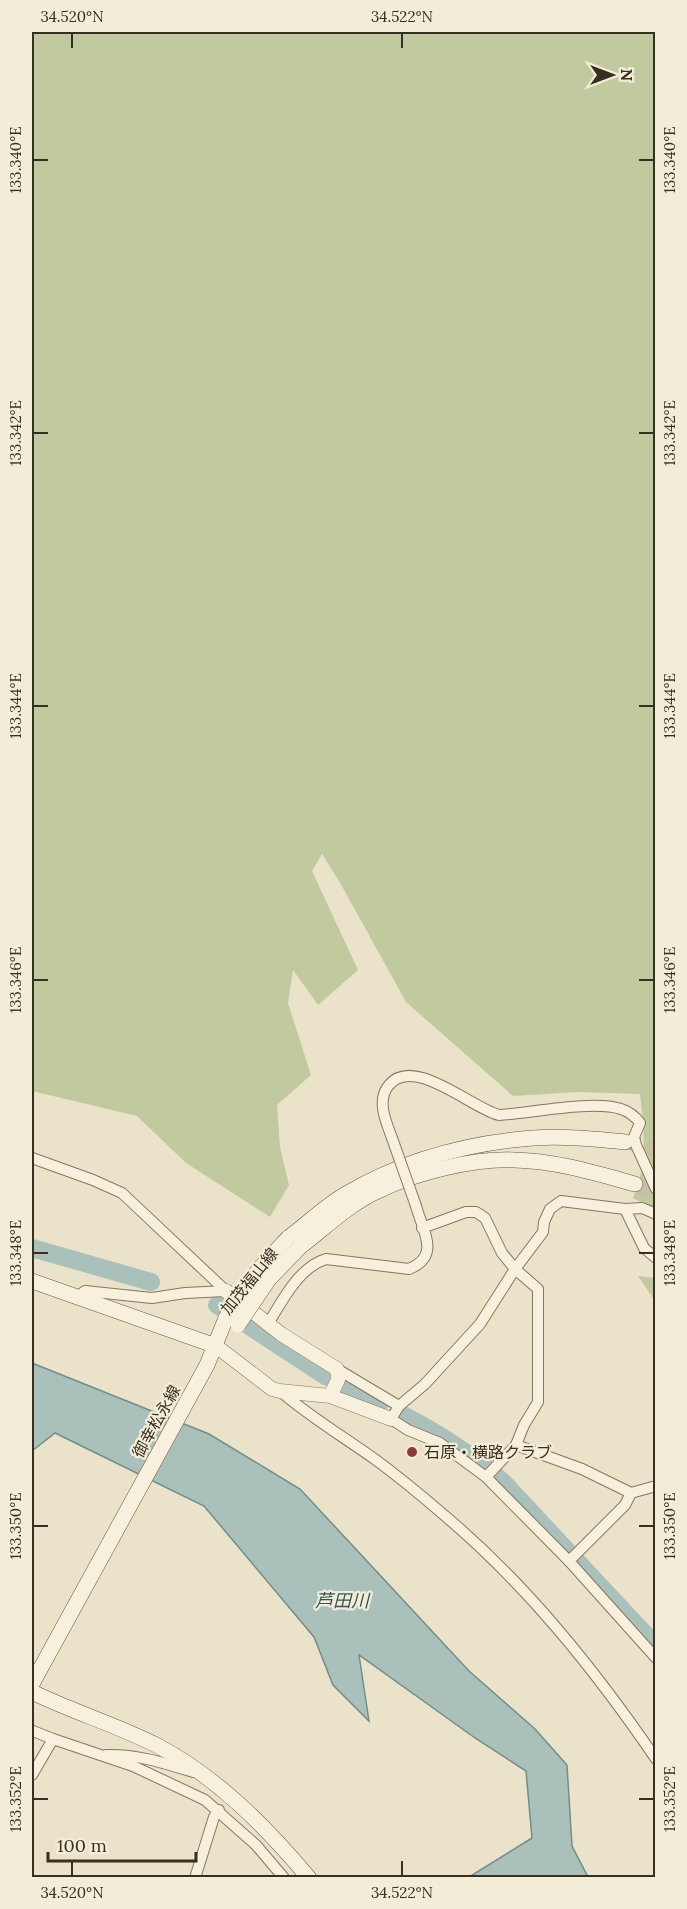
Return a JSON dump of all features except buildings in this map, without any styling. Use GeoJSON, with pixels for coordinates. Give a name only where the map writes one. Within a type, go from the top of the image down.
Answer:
{"type":"FeatureCollection","features":[{"type":"Feature","properties":{"kind":"main road","name":"加茂福山線"},"geometry":{"type":"LineString","coordinates":[[216,1346],[232,1322],[269,1279],[294,1243],[343,1195],[380,1175],[465,1148],[533,1138],[576,1138],[625,1142]]}},
{"type":"Feature","properties":{"kind":"main road","name":"加茂福山線"},"geometry":{"type":"LineString","coordinates":[[294,1243],[377,1191],[425,1173],[468,1164],[513,1159],[550,1163],[579,1168],[635,1184]]}},
{"type":"Feature","properties":{"kind":"main road"},"geometry":{"type":"LineString","coordinates":[[32,1281],[216,1346]]}},
{"type":"Feature","properties":{"kind":"main road","name":"御幸松永線"},"geometry":{"type":"LineString","coordinates":[[32,1684],[216,1346]]}},
{"type":"Feature","properties":{"kind":"main road"},"geometry":{"type":"LineString","coordinates":[[32,1692],[156,1746],[206,1777],[244,1808],[279,1842],[309,1878]]}},
{"type":"Feature","properties":{"kind":"street"},"geometry":{"type":"LineString","coordinates":[[268,1324],[287,1294],[313,1263],[326,1259],[409,1269],[426,1258],[429,1250],[386,1122],[383,1105],[384,1092],[398,1077],[409,1076],[432,1081],[489,1113],[499,1115],[595,1106],[621,1109],[634,1115],[640,1123],[634,1137],[656,1189]]}},
{"type":"Feature","properties":{"kind":"street"},"geometry":{"type":"LineString","coordinates":[[32,1158],[93,1180],[122,1194],[226,1291],[268,1324],[337,1370],[399,1406]]}},
{"type":"Feature","properties":{"kind":"street"},"geometry":{"type":"LineString","coordinates":[[391,1419],[399,1406],[425,1384],[480,1324],[515,1269],[543,1232],[544,1222],[550,1209],[561,1201],[625,1209],[642,1208],[656,1214]]}},
{"type":"Feature","properties":{"kind":"street"},"geometry":{"type":"LineString","coordinates":[[625,1209],[644,1248],[656,1258]]}},
{"type":"Feature","properties":{"kind":"street"},"geometry":{"type":"LineString","coordinates":[[422,1228],[466,1212],[476,1212],[485,1218],[502,1253],[515,1269],[538,1289],[538,1402],[524,1425],[516,1445],[489,1473]]}},
{"type":"Feature","properties":{"kind":"street"},"geometry":{"type":"LineString","coordinates":[[76,1298],[85,1292],[152,1298],[185,1293],[226,1291]]}},
{"type":"Feature","properties":{"kind":"street"},"geometry":{"type":"LineString","coordinates":[[216,1346],[264,1384],[280,1391],[377,1461],[445,1516],[508,1575],[555,1625],[607,1689],[656,1759]]}},
{"type":"Feature","properties":{"kind":"street"},"geometry":{"type":"LineString","coordinates":[[330,1396],[338,1380],[337,1370]]}},
{"type":"Feature","properties":{"kind":"street"},"geometry":{"type":"LineString","coordinates":[[280,1391],[330,1396],[391,1419],[408,1430],[440,1443],[489,1473],[656,1658]]}},
{"type":"Feature","properties":{"kind":"street"},"geometry":{"type":"LineString","coordinates":[[516,1445],[582,1469],[631,1493],[656,1486]]}},
{"type":"Feature","properties":{"kind":"street"},"geometry":{"type":"LineString","coordinates":[[569,1561],[625,1505],[631,1493]]}},
{"type":"Feature","properties":{"kind":"street"},"geometry":{"type":"LineString","coordinates":[[33,1731],[133,1766],[205,1800],[256,1845],[284,1878]]}},
{"type":"Feature","properties":{"kind":"street"},"geometry":{"type":"LineString","coordinates":[[32,1775],[52,1739]]}},
{"type":"Feature","properties":{"kind":"street"},"geometry":{"type":"LineString","coordinates":[[100,1756],[122,1754],[155,1760],[206,1777]]}},
{"type":"Feature","properties":{"kind":"street"},"geometry":{"type":"LineString","coordinates":[[195,1878],[214,1817],[219,1810]]}},
{"type":"Feature","properties":{"kind":"green space"},"geometry":{"type":"Polygon","coordinates":[[[32,32],[655,32],[655,1210],[633,1198],[643,1160],[640,1094],[578,1092],[513,1096],[406,1002],[322,854],[312,871],[358,970],[318,1005],[293,970],[288,1003],[311,1075],[277,1105],[280,1147],[289,1185],[270,1217],[186,1163],[137,1116],[32,1091],[32,32]]]}},
{"type":"Feature","properties":{"kind":"green space"},"geometry":{"type":"Polygon","coordinates":[[[638,1276],[655,1278],[655,1301],[638,1276]]]}},
{"type":"Feature","properties":{"kind":"water","name":"芦田川"},"geometry":{"type":"Polygon","coordinates":[[[32,1363],[209,1434],[300,1489],[469,1671],[535,1729],[567,1765],[572,1846],[588,1877],[469,1877],[532,1838],[526,1771],[475,1738],[359,1655],[369,1721],[333,1685],[314,1637],[204,1506],[55,1433],[32,1451],[32,1363]]]}},
{"type":"Feature","properties":{"kind":"waterway"},"geometry":{"type":"LineString","coordinates":[[32,1248],[151,1282]]}},
{"type":"Feature","properties":{"kind":"waterway"},"geometry":{"type":"LineString","coordinates":[[217,1305],[327,1377]]}},
{"type":"Feature","properties":{"kind":"waterway"},"geometry":{"type":"LineString","coordinates":[[344,1386],[380,1403]]}},
{"type":"Feature","properties":{"kind":"waterway"},"geometry":{"type":"LineString","coordinates":[[403,1415],[455,1445],[503,1482],[656,1646]]}},
{"type":"Feature","properties":{"kind":"tunnel"},"geometry":{"type":"LineString","coordinates":[[625,1142],[656,1148]]}},
{"type":"Feature","properties":{"kind":"tunnel"},"geometry":{"type":"LineString","coordinates":[[635,1184],[656,1194]]}},
{"type":"Feature","properties":{"kind":"place","name":"石原・横路クラブ"},"geometry":{"type":"Point","coordinates":[412,1452]}}]}
